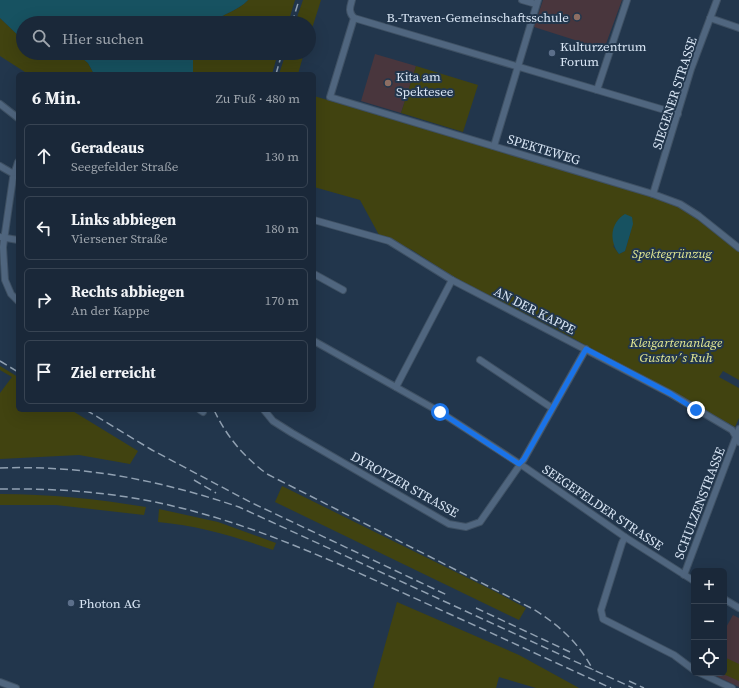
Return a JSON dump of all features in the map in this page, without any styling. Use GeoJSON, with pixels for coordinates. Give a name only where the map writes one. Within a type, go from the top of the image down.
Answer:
{"type":"FeatureCollection","features":[{"type":"Feature","properties":{"kind":"street"},"geometry":{"type":"LineString","coordinates":[[352,0],[350,14],[354,18],[678,114]]}},
{"type":"Feature","properties":{"kind":"street"},"geometry":{"type":"LineString","coordinates":[[494,146],[537,2],[522,0]]}},
{"type":"Feature","properties":{"kind":"street"},"geometry":{"type":"LineString","coordinates":[[596,90],[626,0]]}},
{"type":"Feature","properties":{"kind":"street","name":"SIEGENER STRASSE"},"geometry":{"type":"LineString","coordinates":[[653,194],[691,69],[717,0]]}},
{"type":"Feature","properties":{"kind":"street","name":"SPEKTEWEG"},"geometry":{"type":"LineString","coordinates":[[354,18],[330,96],[653,194],[680,204],[700,216],[739,248]]}},
{"type":"Feature","properties":{"kind":"street"},"geometry":{"type":"LineString","coordinates":[[710,18],[739,28]]}},
{"type":"Feature","properties":{"kind":"street"},"geometry":{"type":"LineString","coordinates":[[0,104],[16,116]]}},
{"type":"Feature","properties":{"kind":"street"},"geometry":{"type":"LineString","coordinates":[[0,166],[16,172],[2,238],[2,281],[16,299]]}},
{"type":"Feature","properties":{"kind":"street","name":"AN DER KAPPE"},"geometry":{"type":"LineString","coordinates":[[316,221],[385,240],[452,280],[671,394],[732,430],[737,440]]}},
{"type":"Feature","properties":{"kind":"street"},"geometry":{"type":"LineString","coordinates":[[2,238],[16,240]]}},
{"type":"Feature","properties":{"kind":"street"},"geometry":{"type":"LineString","coordinates":[[316,275],[343,290]]}},
{"type":"Feature","properties":{"kind":"street"},"geometry":{"type":"LineString","coordinates":[[396,387],[452,280]]}},
{"type":"Feature","properties":{"kind":"street","name":"SEEGEFELDER STRASSE"},"geometry":{"type":"LineString","coordinates":[[316,342],[432,406],[625,537],[691,579]]}},
{"type":"Feature","properties":{"kind":"street","name":"DYROTZER STRASSE"},"geometry":{"type":"LineString","coordinates":[[266,412],[273,420],[292,433],[450,524],[458,526],[473,526],[480,522],[519,464],[524,459],[586,349]]}},
{"type":"Feature","properties":{"kind":"street"},"geometry":{"type":"LineString","coordinates":[[480,360],[552,408]]}},
{"type":"Feature","properties":{"kind":"street"},"geometry":{"type":"LineString","coordinates":[[737,440],[739,429]]}},
{"type":"Feature","properties":{"kind":"street","name":"SCHULZENSTRASSE"},"geometry":{"type":"LineString","coordinates":[[684,575],[737,440]]}},
{"type":"Feature","properties":{"kind":"street"},"geometry":{"type":"LineString","coordinates":[[625,537],[601,610],[603,619],[674,655],[691,668]]}},
{"type":"Feature","properties":{"kind":"street"},"geometry":{"type":"LineString","coordinates":[[727,601],[739,608]]}},
{"type":"Feature","properties":{"kind":"street"},"geometry":{"type":"LineString","coordinates":[[706,676],[732,688]]}},
{"type":"Feature","properties":{"kind":"street"},"geometry":{"type":"LineString","coordinates":[[0,682],[9,687],[16,688]]}},
{"type":"Feature","properties":{"kind":"shaded area","name":"B.-Traven-Gemeinschaftsschule"},"geometry":{"type":"Polygon","coordinates":[[[543,0],[622,0],[603,52],[580,46],[581,42],[534,27],[543,0]]]}},
{"type":"Feature","properties":{"kind":"shaded area","name":"Kita am Spektesee"},"geometry":{"type":"Polygon","coordinates":[[[375,54],[416,66],[401,113],[361,101],[375,54]]]}},
{"type":"Feature","properties":{"kind":"shaded area"},"geometry":{"type":"Polygon","coordinates":[[[733,615],[739,618],[739,687],[716,676],[727,676],[727,626],[733,615]]]}},
{"type":"Feature","properties":{"kind":"green space"},"geometry":{"type":"Polygon","coordinates":[[[248,0],[295,0],[290,16],[223,16],[244,4],[248,0]]]}},
{"type":"Feature","properties":{"kind":"green space"},"geometry":{"type":"Polygon","coordinates":[[[303,0],[321,0],[316,16],[297,16],[303,0]]]}},
{"type":"Feature","properties":{"kind":"green space"},"geometry":{"type":"Polygon","coordinates":[[[0,18],[16,33],[16,60],[84,60],[88,63],[93,72],[25,72],[0,56],[0,18]]]}},
{"type":"Feature","properties":{"kind":"green space"},"geometry":{"type":"Polygon","coordinates":[[[193,60],[276,60],[273,72],[193,72],[193,60]]]}},
{"type":"Feature","properties":{"kind":"green space"},"geometry":{"type":"Polygon","coordinates":[[[284,60],[302,60],[299,72],[280,72],[284,60]]]}},
{"type":"Feature","properties":{"kind":"green space"},"geometry":{"type":"Polygon","coordinates":[[[416,66],[478,85],[463,132],[401,113],[416,66]]]}},
{"type":"Feature","properties":{"kind":"green space"},"geometry":{"type":"Polygon","coordinates":[[[316,97],[647,195],[678,206],[698,217],[739,251],[739,380],[723,371],[719,377],[739,388],[739,418],[735,427],[556,329],[455,278],[412,250],[379,235],[360,200],[316,188],[316,97]],[[631,230],[613,246],[619,254],[625,251],[631,230]]]}},
{"type":"Feature","properties":{"kind":"green space"},"geometry":{"type":"Polygon","coordinates":[[[0,366],[16,376],[16,412],[74,412],[138,451],[130,464],[79,455],[0,459],[0,393],[12,377],[0,370],[0,366]]]}},
{"type":"Feature","properties":{"kind":"green space"},"geometry":{"type":"Polygon","coordinates":[[[282,486],[526,608],[519,620],[275,502],[282,486]]]}},
{"type":"Feature","properties":{"kind":"green space"},"geometry":{"type":"Polygon","coordinates":[[[0,494],[73,498],[146,507],[144,515],[56,505],[0,505],[0,494]]]}},
{"type":"Feature","properties":{"kind":"green space"},"geometry":{"type":"Polygon","coordinates":[[[159,509],[218,522],[276,543],[273,550],[216,532],[158,522],[159,509]]]}},
{"type":"Feature","properties":{"kind":"green space"},"geometry":{"type":"Polygon","coordinates":[[[397,602],[519,655],[579,688],[536,688],[499,677],[496,688],[373,688],[397,602]]]}},
{"type":"Feature","properties":{"kind":"green space"},"geometry":{"type":"Polygon","coordinates":[[[727,658],[739,664],[739,681],[727,676],[727,658]]]}},
{"type":"Feature","properties":{"kind":"water"},"geometry":{"type":"Polygon","coordinates":[[[0,0],[248,0],[240,7],[223,16],[16,16],[16,33],[0,18],[0,0]]]}},
{"type":"Feature","properties":{"kind":"water"},"geometry":{"type":"Polygon","coordinates":[[[84,60],[193,60],[193,72],[93,72],[88,63],[84,60]]]}},
{"type":"Feature","properties":{"kind":"water"},"geometry":{"type":"Polygon","coordinates":[[[625,214],[632,217],[633,224],[625,251],[619,254],[614,244],[613,232],[616,222],[625,214]]]}},
{"type":"Feature","properties":{"kind":"railway"},"geometry":{"type":"LineString","coordinates":[[294,16],[299,0]]}},
{"type":"Feature","properties":{"kind":"railway"},"geometry":{"type":"LineString","coordinates":[[277,72],[280,60]]}},
{"type":"Feature","properties":{"kind":"railway"},"geometry":{"type":"LineString","coordinates":[[0,361],[16,371]]}},
{"type":"Feature","properties":{"kind":"railway"},"geometry":{"type":"LineString","coordinates":[[89,412],[152,450],[250,502],[447,595]]}},
{"type":"Feature","properties":{"kind":"railway"},"geometry":{"type":"LineString","coordinates":[[215,412],[224,429],[236,445],[250,460],[267,474],[533,609],[568,635],[581,651],[593,670]]}},
{"type":"Feature","properties":{"kind":"railway"},"geometry":{"type":"LineString","coordinates":[[0,468],[62,469],[121,476],[180,489],[239,507],[633,688]]}},
{"type":"Feature","properties":{"kind":"railway"},"geometry":{"type":"LineString","coordinates":[[194,480],[216,493]]}},
{"type":"Feature","properties":{"kind":"railway"},"geometry":{"type":"LineString","coordinates":[[0,489],[45,489],[91,492],[159,503],[211,516],[299,547],[611,688]]}},
{"type":"Feature","properties":{"kind":"railway"},"geometry":{"type":"LineString","coordinates":[[476,608],[570,652]]}},
{"type":"Feature","properties":{"kind":"railway"},"geometry":{"type":"LineString","coordinates":[[629,681],[644,688]]}},
{"type":"Feature","properties":{"kind":"place","name":"B.-Traven-Gemeinschaftsschule"},"geometry":{"type":"Point","coordinates":[577,17]}},
{"type":"Feature","properties":{"kind":"place","name":"Kulturzentrum Forum"},"geometry":{"type":"Point","coordinates":[552,53]}},
{"type":"Feature","properties":{"kind":"place","name":"Kita am Spektesee"},"geometry":{"type":"Point","coordinates":[388,83]}},
{"type":"Feature","properties":{"kind":"place","name":"Photon AG"},"geometry":{"type":"Point","coordinates":[71,603]}},
{"type":"Feature","properties":{"kind":"route"},"geometry":{"type":"LineString","coordinates":[[440,412],[519,464],[524,459],[586,349],[671,394],[696,410]]}},
{"type":"Feature","properties":{"kind":"park label","name":"Spektegrünzug"},"geometry":{"type":"Point","coordinates":[672,253]}},
{"type":"Feature","properties":{"kind":"park label","name":"Kleigartenanlage Gustav´s Ruh"},"geometry":{"type":"Point","coordinates":[676,350]}}]}
